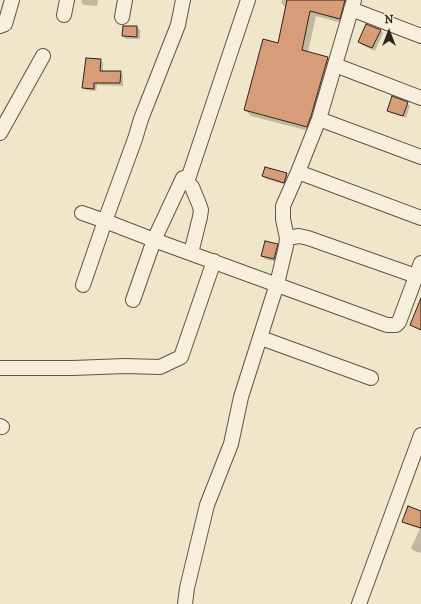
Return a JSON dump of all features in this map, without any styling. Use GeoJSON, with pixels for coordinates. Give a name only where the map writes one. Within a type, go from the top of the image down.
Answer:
{"type":"FeatureCollection","features":[{"type":"Feature","properties":{"kind":"street"},"geometry":{"type":"LineString","coordinates":[[0,26],[5,24],[12,0]]}},
{"type":"Feature","properties":{"kind":"street"},"geometry":{"type":"LineString","coordinates":[[64,15],[67,0]]}},
{"type":"Feature","properties":{"kind":"street"},"geometry":{"type":"LineString","coordinates":[[122,17],[125,0]]}},
{"type":"Feature","properties":{"kind":"street"},"geometry":{"type":"LineString","coordinates":[[83,285],[135,140],[141,119],[178,25],[184,0]]}},
{"type":"Feature","properties":{"kind":"street"},"geometry":{"type":"LineString","coordinates":[[187,182],[248,0]]}},
{"type":"Feature","properties":{"kind":"street"},"geometry":{"type":"LineString","coordinates":[[186,604],[187,588],[207,506],[231,444],[241,397],[277,284],[287,238],[283,219],[283,206],[319,119],[353,4],[421,36]]}},
{"type":"Feature","properties":{"kind":"street"},"geometry":{"type":"LineString","coordinates":[[0,133],[43,56]]}},
{"type":"Feature","properties":{"kind":"street"},"geometry":{"type":"LineString","coordinates":[[335,65],[421,98]]}},
{"type":"Feature","properties":{"kind":"street"},"geometry":{"type":"LineString","coordinates":[[319,119],[421,157]]}},
{"type":"Feature","properties":{"kind":"street"},"geometry":{"type":"LineString","coordinates":[[298,172],[421,218]]}},
{"type":"Feature","properties":{"kind":"street"},"geometry":{"type":"LineString","coordinates":[[132,300],[154,240],[183,178],[192,187],[201,210],[191,253]]}},
{"type":"Feature","properties":{"kind":"street"},"geometry":{"type":"LineString","coordinates":[[82,213],[382,323],[391,325],[399,322],[419,269],[308,238],[299,236],[287,238]]}},
{"type":"Feature","properties":{"kind":"street"},"geometry":{"type":"LineString","coordinates":[[0,368],[160,366],[181,357],[214,261]]}},
{"type":"Feature","properties":{"kind":"street"},"geometry":{"type":"LineString","coordinates":[[261,338],[371,378]]}},
{"type":"Feature","properties":{"kind":"street"},"geometry":{"type":"LineString","coordinates":[[359,604],[421,434]]}},
{"type":"Feature","properties":{"kind":"building"},"geometry":{"type":"Polygon","coordinates":[[[287,0],[345,0],[340,19],[310,11],[302,50],[328,57],[307,127],[244,110],[263,39],[278,43],[287,0]]]}},
{"type":"Feature","properties":{"kind":"building"},"geometry":{"type":"Polygon","coordinates":[[[366,24],[381,30],[372,48],[358,42],[366,24]]]}},
{"type":"Feature","properties":{"kind":"building"},"geometry":{"type":"Polygon","coordinates":[[[123,26],[137,26],[137,37],[122,36],[123,26]]]}},
{"type":"Feature","properties":{"kind":"building"},"geometry":{"type":"Polygon","coordinates":[[[86,58],[101,59],[100,71],[121,71],[120,83],[94,83],[94,89],[82,88],[86,58]]]}},
{"type":"Feature","properties":{"kind":"building"},"geometry":{"type":"Polygon","coordinates":[[[392,96],[408,102],[403,116],[387,111],[392,96]]]}},
{"type":"Feature","properties":{"kind":"building"},"geometry":{"type":"Polygon","coordinates":[[[265,167],[287,173],[284,183],[262,176],[265,167]]]}},
{"type":"Feature","properties":{"kind":"building"},"geometry":{"type":"Polygon","coordinates":[[[265,241],[278,244],[274,259],[261,256],[265,241]]]}},
{"type":"Feature","properties":{"kind":"building"},"geometry":{"type":"Polygon","coordinates":[[[421,298],[421,330],[410,325],[421,298]]]}},
{"type":"Feature","properties":{"kind":"building"},"geometry":{"type":"Polygon","coordinates":[[[408,506],[421,511],[421,528],[402,522],[408,506]]]}}]}
